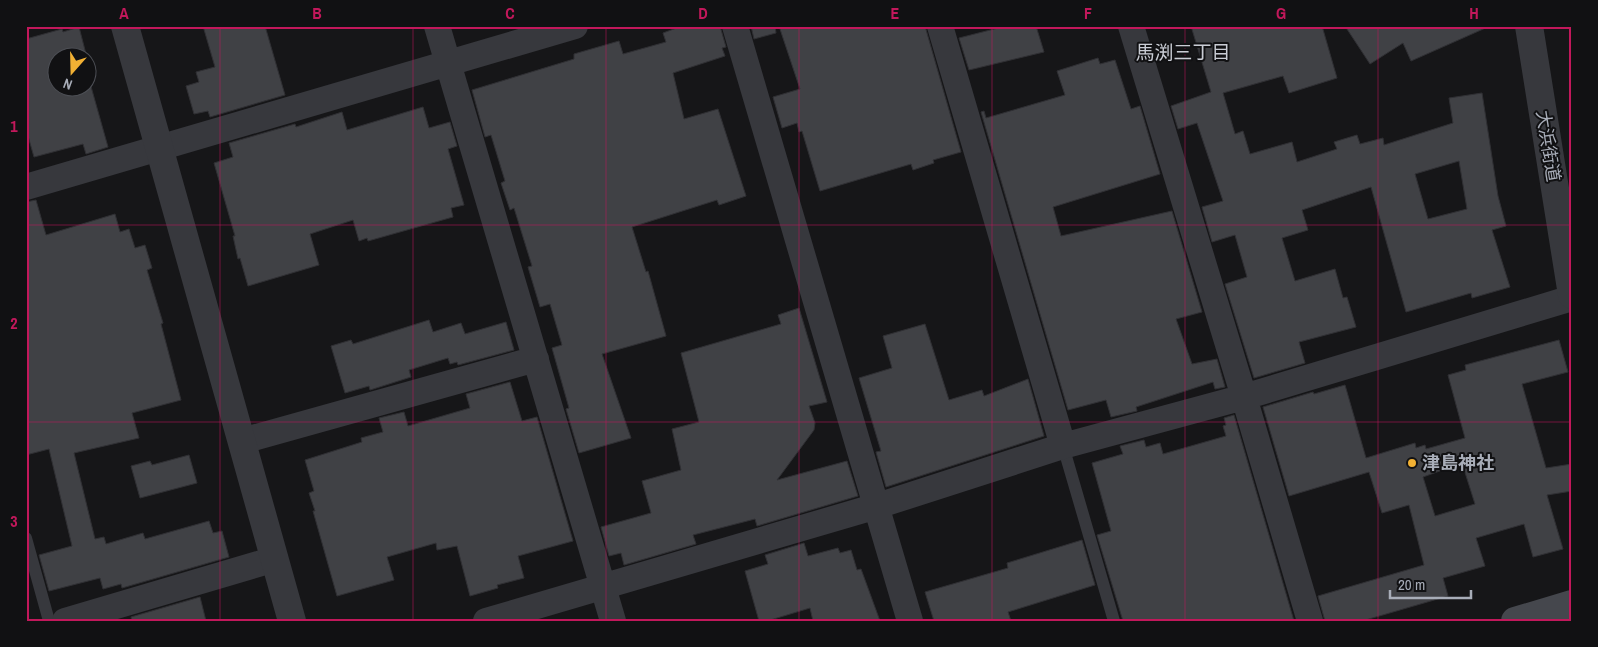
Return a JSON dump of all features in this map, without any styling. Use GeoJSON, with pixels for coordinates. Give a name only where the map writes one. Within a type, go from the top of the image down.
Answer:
{"type":"FeatureCollection","features":[{"type":"Feature","properties":{"kind":"main road"},"geometry":{"type":"LineString","coordinates":[[1515,621],[1572,604]]}},
{"type":"Feature","properties":{"kind":"street"},"geometry":{"type":"LineString","coordinates":[[125,26],[292,621]]}},
{"type":"Feature","properties":{"kind":"street"},"geometry":{"type":"LineString","coordinates":[[437,26],[613,621]]}},
{"type":"Feature","properties":{"kind":"street"},"geometry":{"type":"LineString","coordinates":[[26,187],[575,26]]}},
{"type":"Feature","properties":{"kind":"street"},"geometry":{"type":"LineString","coordinates":[[735,26],[910,621]]}},
{"type":"Feature","properties":{"kind":"street"},"geometry":{"type":"LineString","coordinates":[[940,26],[1063,446]]}},
{"type":"Feature","properties":{"kind":"street"},"geometry":{"type":"LineString","coordinates":[[1131,26],[1310,621]]}},
{"type":"Feature","properties":{"kind":"street","name":"大浜街道"},"geometry":{"type":"LineString","coordinates":[[1529,26],[1566,218],[1572,296]]}},
{"type":"Feature","properties":{"kind":"street"},"geometry":{"type":"LineString","coordinates":[[486,621],[877,506],[1063,446],[1244,397],[1572,296]]}},
{"type":"Feature","properties":{"kind":"street"},"geometry":{"type":"LineString","coordinates":[[242,441],[536,358]]}},
{"type":"Feature","properties":{"kind":"street"},"geometry":{"type":"LineString","coordinates":[[65,621],[275,559]]}},
{"type":"Feature","properties":{"kind":"lane"},"geometry":{"type":"LineString","coordinates":[[1063,446],[1114,621]]}},
{"type":"Feature","properties":{"kind":"lane"},"geometry":{"type":"LineString","coordinates":[[26,538],[49,621]]}},
{"type":"Feature","properties":{"kind":"building"},"geometry":{"type":"Polygon","coordinates":[[[203,26],[265,26],[285,95],[210,117],[208,111],[194,114],[186,86],[199,82],[196,72],[215,67],[203,26]]]}},
{"type":"Feature","properties":{"kind":"building"},"geometry":{"type":"Polygon","coordinates":[[[682,26],[720,26],[726,47],[722,48],[725,56],[673,73],[684,119],[718,109],[746,196],[719,205],[717,200],[632,227],[646,272],[648,271],[666,336],[602,354],[631,438],[579,453],[566,409],[569,408],[552,348],[562,345],[550,304],[540,307],[528,267],[532,266],[514,208],[510,210],[501,183],[505,181],[491,135],[485,137],[472,90],[574,59],[574,54],[619,41],[623,54],[666,42],[663,33],[682,26]]]}},
{"type":"Feature","properties":{"kind":"building"},"geometry":{"type":"Polygon","coordinates":[[[751,26],[775,26],[776,33],[754,39],[751,26]]]}},
{"type":"Feature","properties":{"kind":"building"},"geometry":{"type":"Polygon","coordinates":[[[779,26],[925,26],[961,152],[933,160],[934,163],[913,170],[911,164],[820,191],[802,131],[799,132],[797,123],[782,128],[773,97],[800,89],[779,26]]]}},
{"type":"Feature","properties":{"kind":"building"},"geometry":{"type":"Polygon","coordinates":[[[1006,26],[1036,26],[1044,52],[969,70],[959,38],[1006,26]]]}},
{"type":"Feature","properties":{"kind":"building"},"geometry":{"type":"Polygon","coordinates":[[[1191,26],[1322,26],[1337,78],[1289,93],[1283,76],[1223,93],[1235,134],[1243,131],[1250,154],[1292,142],[1297,162],[1337,149],[1334,142],[1357,135],[1360,144],[1383,138],[1384,145],[1453,123],[1449,98],[1482,93],[1498,196],[1506,226],[1492,230],[1510,287],[1472,298],[1471,293],[1406,312],[1371,187],[1302,210],[1308,230],[1282,238],[1295,281],[1335,269],[1343,298],[1347,297],[1356,327],[1299,342],[1305,363],[1254,378],[1225,284],[1247,277],[1235,235],[1212,242],[1202,207],[1223,201],[1197,123],[1178,129],[1171,106],[1211,92],[1191,26]],[[1459,161],[1415,174],[1428,219],[1467,209],[1459,161]]]}},
{"type":"Feature","properties":{"kind":"building"},"geometry":{"type":"Polygon","coordinates":[[[1345,26],[1490,26],[1411,61],[1403,43],[1370,64],[1345,26]]]}},
{"type":"Feature","properties":{"kind":"building"},"geometry":{"type":"Polygon","coordinates":[[[79,27],[84,48],[48,48],[48,98],[94,98],[108,147],[86,154],[83,144],[34,157],[26,129],[26,39],[62,29],[63,32],[79,27]]]}},
{"type":"Feature","properties":{"kind":"building"},"geometry":{"type":"Polygon","coordinates":[[[1098,58],[1100,64],[1115,60],[1131,109],[1140,106],[1160,174],[1053,207],[1061,236],[1172,211],[1202,312],[1176,319],[1192,364],[1217,359],[1225,387],[1215,389],[1213,382],[1136,407],[1137,411],[1111,417],[1106,400],[1068,410],[981,112],[984,111],[986,118],[1065,95],[1057,71],[1098,58]]]}},
{"type":"Feature","properties":{"kind":"building"},"geometry":{"type":"Polygon","coordinates":[[[423,107],[429,128],[450,122],[457,146],[448,149],[464,205],[451,208],[453,217],[368,241],[367,238],[359,241],[353,220],[310,234],[319,265],[248,286],[240,258],[238,259],[233,236],[235,236],[214,163],[233,157],[229,143],[295,124],[296,127],[342,112],[347,130],[423,107]]]}},
{"type":"Feature","properties":{"kind":"building"},"geometry":{"type":"Polygon","coordinates":[[[36,200],[46,235],[115,214],[120,232],[129,229],[135,248],[145,245],[152,268],[147,270],[163,323],[161,324],[181,400],[132,413],[139,438],[74,453],[95,539],[104,537],[106,544],[143,533],[145,539],[209,521],[213,533],[222,531],[229,557],[122,588],[121,584],[103,589],[100,578],[49,591],[39,555],[72,546],[49,449],[26,455],[26,202],[36,200]]]}},
{"type":"Feature","properties":{"kind":"building"},"geometry":{"type":"Polygon","coordinates":[[[799,308],[827,402],[809,406],[815,423],[814,430],[777,480],[847,461],[858,496],[757,526],[755,519],[693,535],[696,544],[624,565],[621,553],[609,556],[601,527],[651,513],[642,481],[681,470],[672,429],[699,422],[681,353],[781,324],[778,315],[799,308]]]}},
{"type":"Feature","properties":{"kind":"building"},"geometry":{"type":"Polygon","coordinates":[[[429,320],[433,332],[461,323],[465,334],[506,322],[514,350],[458,365],[457,362],[450,364],[448,358],[409,370],[411,377],[370,390],[369,386],[345,393],[331,346],[351,340],[353,344],[429,320]]]}},
{"type":"Feature","properties":{"kind":"building"},"geometry":{"type":"Polygon","coordinates":[[[925,324],[949,400],[982,390],[984,396],[1028,379],[1044,436],[886,487],[876,452],[881,451],[859,378],[892,368],[883,336],[925,324]]]}},
{"type":"Feature","properties":{"kind":"building"},"geometry":{"type":"Polygon","coordinates":[[[1559,340],[1568,372],[1522,384],[1546,468],[1572,464],[1572,491],[1547,495],[1563,549],[1533,557],[1524,524],[1476,538],[1485,566],[1443,578],[1448,596],[1362,621],[1325,621],[1318,596],[1424,565],[1409,505],[1382,513],[1369,472],[1289,496],[1263,407],[1313,392],[1314,394],[1345,385],[1366,458],[1415,443],[1416,448],[1425,445],[1426,449],[1465,438],[1448,375],[1466,370],[1465,365],[1559,340]],[[1462,463],[1423,477],[1435,516],[1475,504],[1462,463]]]}},
{"type":"Feature","properties":{"kind":"building"},"geometry":{"type":"Polygon","coordinates":[[[510,382],[522,421],[537,417],[573,541],[518,556],[524,578],[497,585],[498,588],[470,596],[457,546],[437,550],[436,543],[387,557],[394,580],[337,596],[313,511],[315,511],[309,493],[314,491],[305,460],[362,442],[361,438],[383,432],[379,418],[404,412],[408,426],[470,408],[466,394],[510,382]]]}},
{"type":"Feature","properties":{"kind":"building"},"geometry":{"type":"Polygon","coordinates":[[[1234,415],[1294,621],[1123,621],[1097,535],[1111,531],[1092,463],[1123,454],[1120,446],[1144,440],[1146,447],[1160,443],[1163,454],[1226,436],[1223,426],[1226,425],[1224,418],[1234,415]]]}},
{"type":"Feature","properties":{"kind":"building"},"geometry":{"type":"Polygon","coordinates":[[[189,455],[197,483],[140,498],[131,466],[150,461],[152,465],[189,455]]]}},
{"type":"Feature","properties":{"kind":"building"},"geometry":{"type":"Polygon","coordinates":[[[1082,540],[1095,585],[1008,612],[1011,621],[934,621],[925,592],[1008,568],[1007,563],[1082,540]]]}},
{"type":"Feature","properties":{"kind":"building"},"geometry":{"type":"Polygon","coordinates":[[[804,543],[808,556],[838,548],[840,553],[851,550],[857,570],[861,569],[880,621],[813,621],[810,608],[767,621],[759,621],[745,571],[768,564],[765,555],[804,543]]]}},
{"type":"Feature","properties":{"kind":"building"},"geometry":{"type":"Polygon","coordinates":[[[200,597],[206,621],[132,621],[131,617],[200,597]]]}},
{"type":"Feature","properties":{"kind":"place","name":"津島神社"},"geometry":{"type":"Point","coordinates":[1412,463]}},
{"type":"Feature","properties":{"kind":"district","name":"馬渕三丁目"},"geometry":{"type":"Point","coordinates":[1183,52]}}]}
